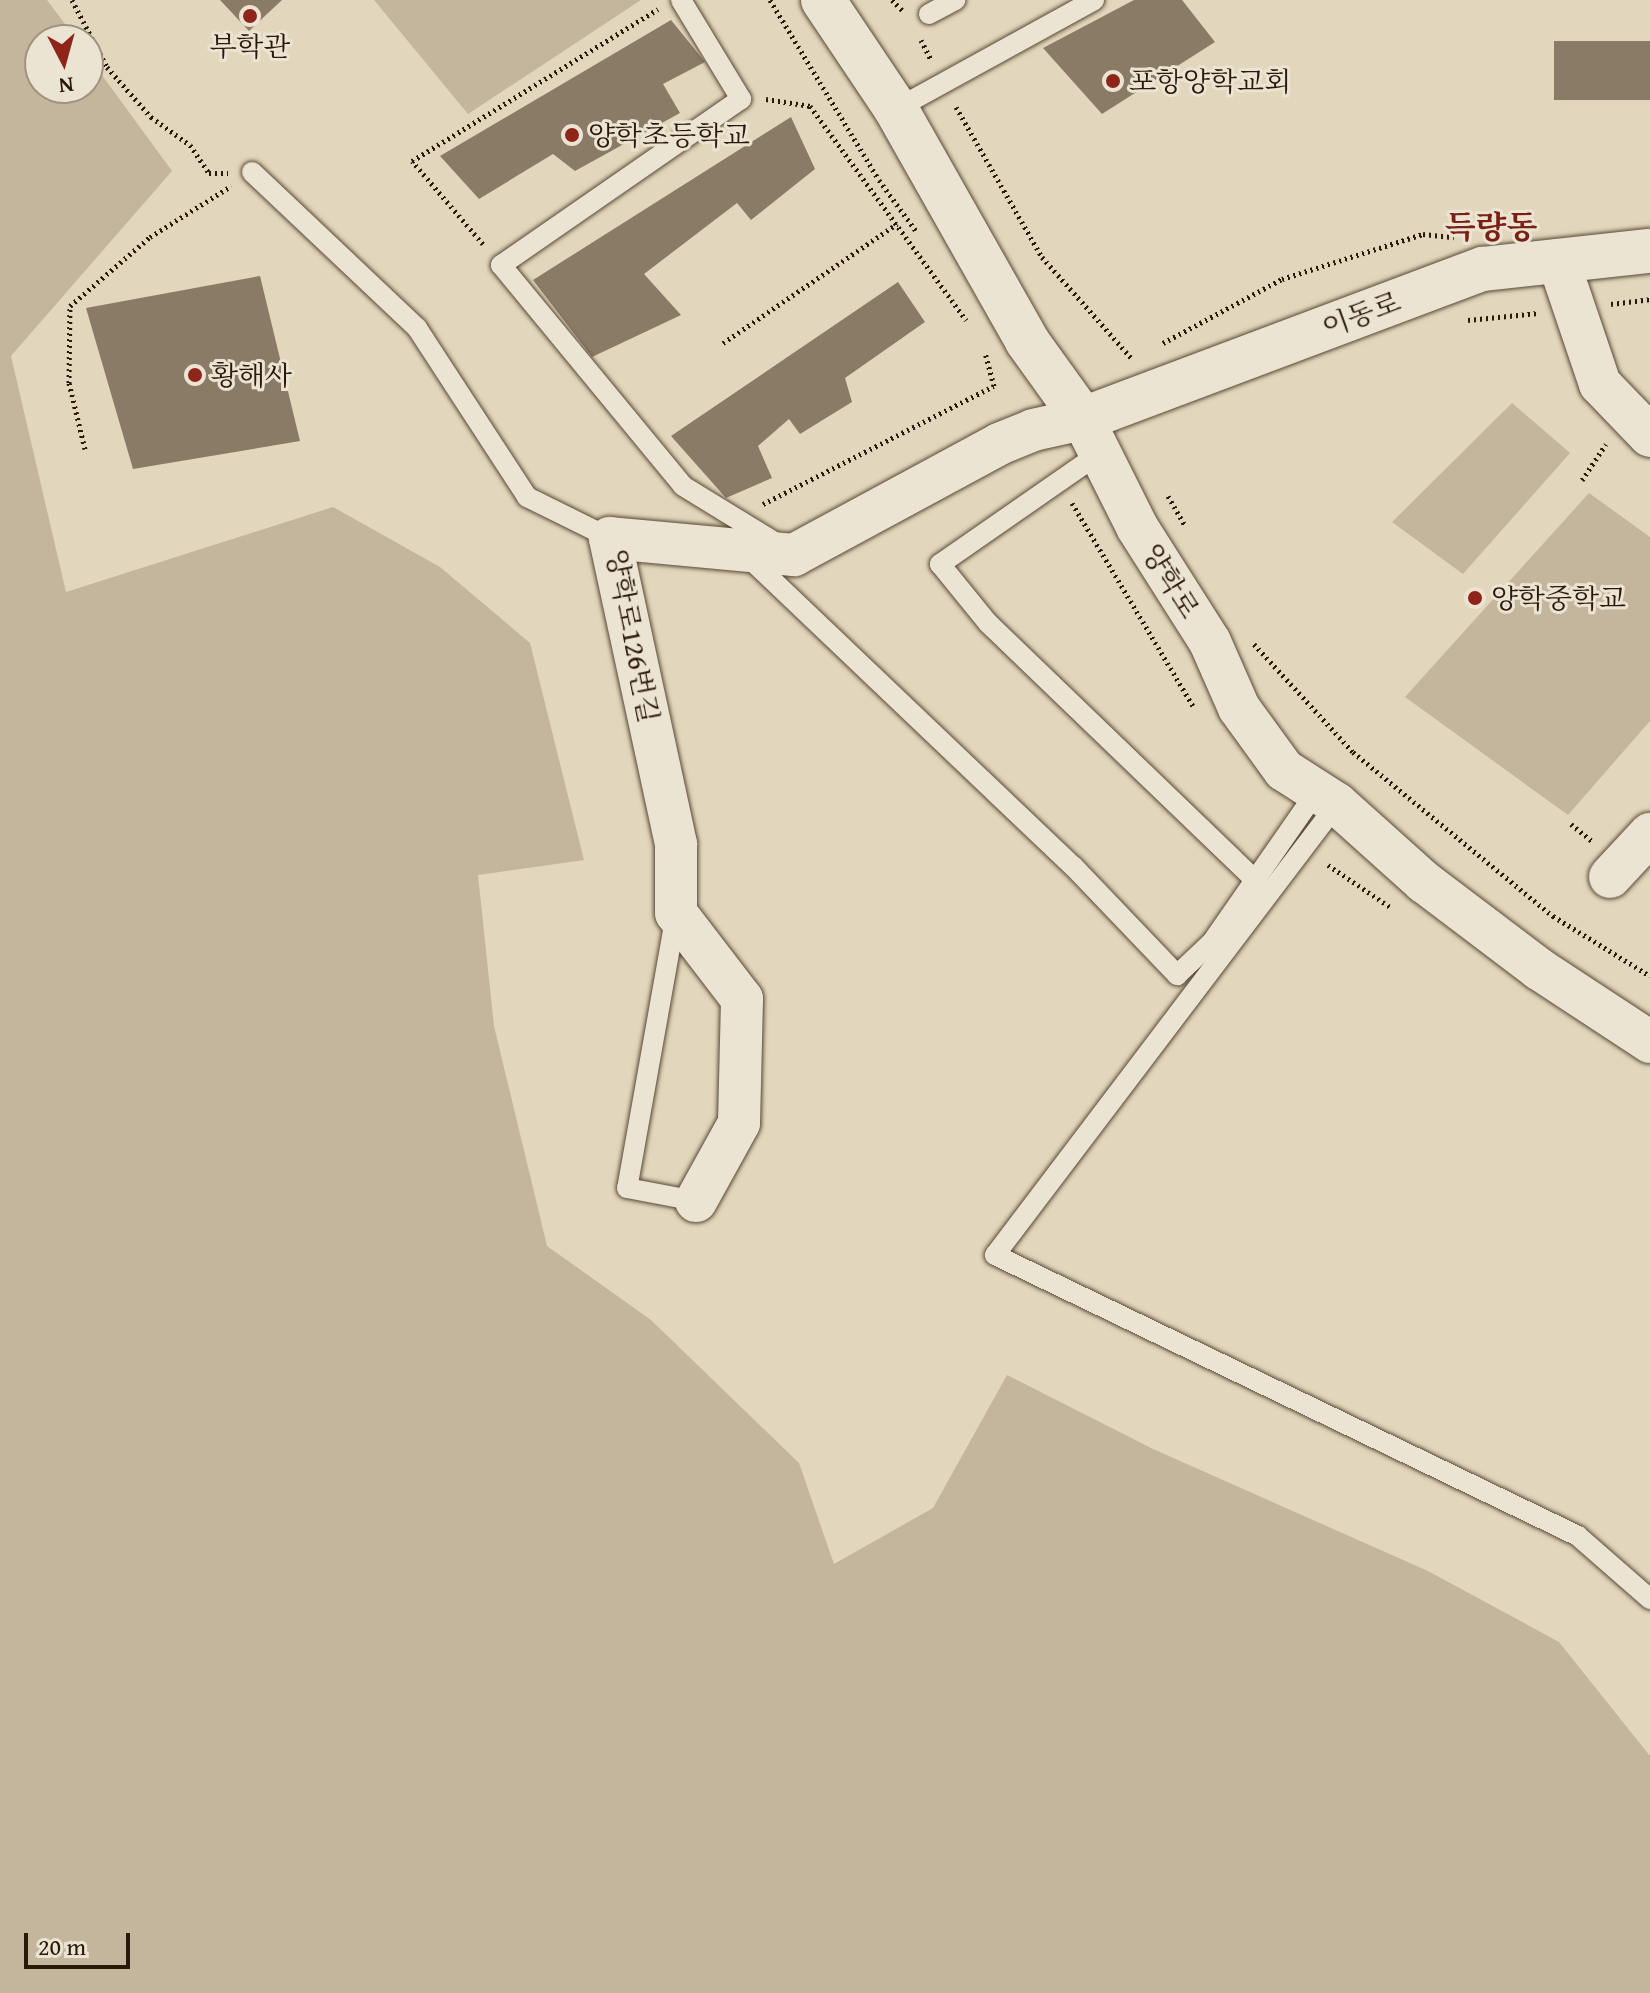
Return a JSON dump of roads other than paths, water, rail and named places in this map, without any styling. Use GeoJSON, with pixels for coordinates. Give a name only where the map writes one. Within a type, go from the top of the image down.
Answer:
{"type":"FeatureCollection","features":[{"type":"Feature","properties":{"kind":"street","name":"양학로"},"geometry":{"type":"LineString","coordinates":[[823,0],[896,109],[1027,341],[1092,436],[1137,527],[1210,642],[1239,708],[1284,770],[1327,798],[1424,882],[1650,1042]]}},
{"type":"Feature","properties":{"kind":"street","name":"이동로"},"geometry":{"type":"LineString","coordinates":[[1092,436],[1483,269],[1650,251]]}},
{"type":"Feature","properties":{"kind":"street"},"geometry":{"type":"LineString","coordinates":[[1558,260],[1600,384],[1650,436]]}},
{"type":"Feature","properties":{"kind":"street","name":"양학로126번길"},"geometry":{"type":"LineString","coordinates":[[676,913],[676,844],[610,538],[740,535],[794,555],[999,444],[1033,430],[1092,436]]}},
{"type":"Feature","properties":{"kind":"street"},"geometry":{"type":"LineString","coordinates":[[1610,877],[1650,834]]}},
{"type":"Feature","properties":{"kind":"street"},"geometry":{"type":"LineString","coordinates":[[676,913],[742,999],[739,1123],[696,1201]]}},
{"type":"Feature","properties":{"kind":"lane"},"geometry":{"type":"LineString","coordinates":[[681,0],[741,99],[501,265],[683,486],[740,535],[1073,866],[1177,975],[1212,942],[1255,880],[1327,798]]}},
{"type":"Feature","properties":{"kind":"lane"},"geometry":{"type":"LineString","coordinates":[[919,16],[955,0]]}},
{"type":"Feature","properties":{"kind":"lane"},"geometry":{"type":"LineString","coordinates":[[896,109],[945,87],[1094,0]]}},
{"type":"Feature","properties":{"kind":"lane"},"geometry":{"type":"LineString","coordinates":[[252,172],[417,328],[527,497],[610,538]]}},
{"type":"Feature","properties":{"kind":"lane"},"geometry":{"type":"LineString","coordinates":[[1092,436],[940,564],[988,623],[1255,880]]}},
{"type":"Feature","properties":{"kind":"lane"},"geometry":{"type":"LineString","coordinates":[[1327,798],[995,1255],[1578,1536],[1650,1599]]}},
{"type":"Feature","properties":{"kind":"lane"},"geometry":{"type":"LineString","coordinates":[[676,913],[627,1188],[696,1201]]}},
{"type":"Feature","properties":{"kind":"place","name":"부학관"},"geometry":{"type":"Point","coordinates":[250,16]}},
{"type":"Feature","properties":{"kind":"place","name":"포항양학교회"},"geometry":{"type":"Point","coordinates":[1113,81]}},
{"type":"Feature","properties":{"kind":"place","name":"양학초등학교"},"geometry":{"type":"Point","coordinates":[572,135]}},
{"type":"Feature","properties":{"kind":"place","name":"황해사"},"geometry":{"type":"Point","coordinates":[195,375]}},
{"type":"Feature","properties":{"kind":"place","name":"양학중학교"},"geometry":{"type":"Point","coordinates":[1475,598]}},
{"type":"Feature","properties":{"kind":"district","name":"득량동"},"geometry":{"type":"Point","coordinates":[1491,227]}}]}
